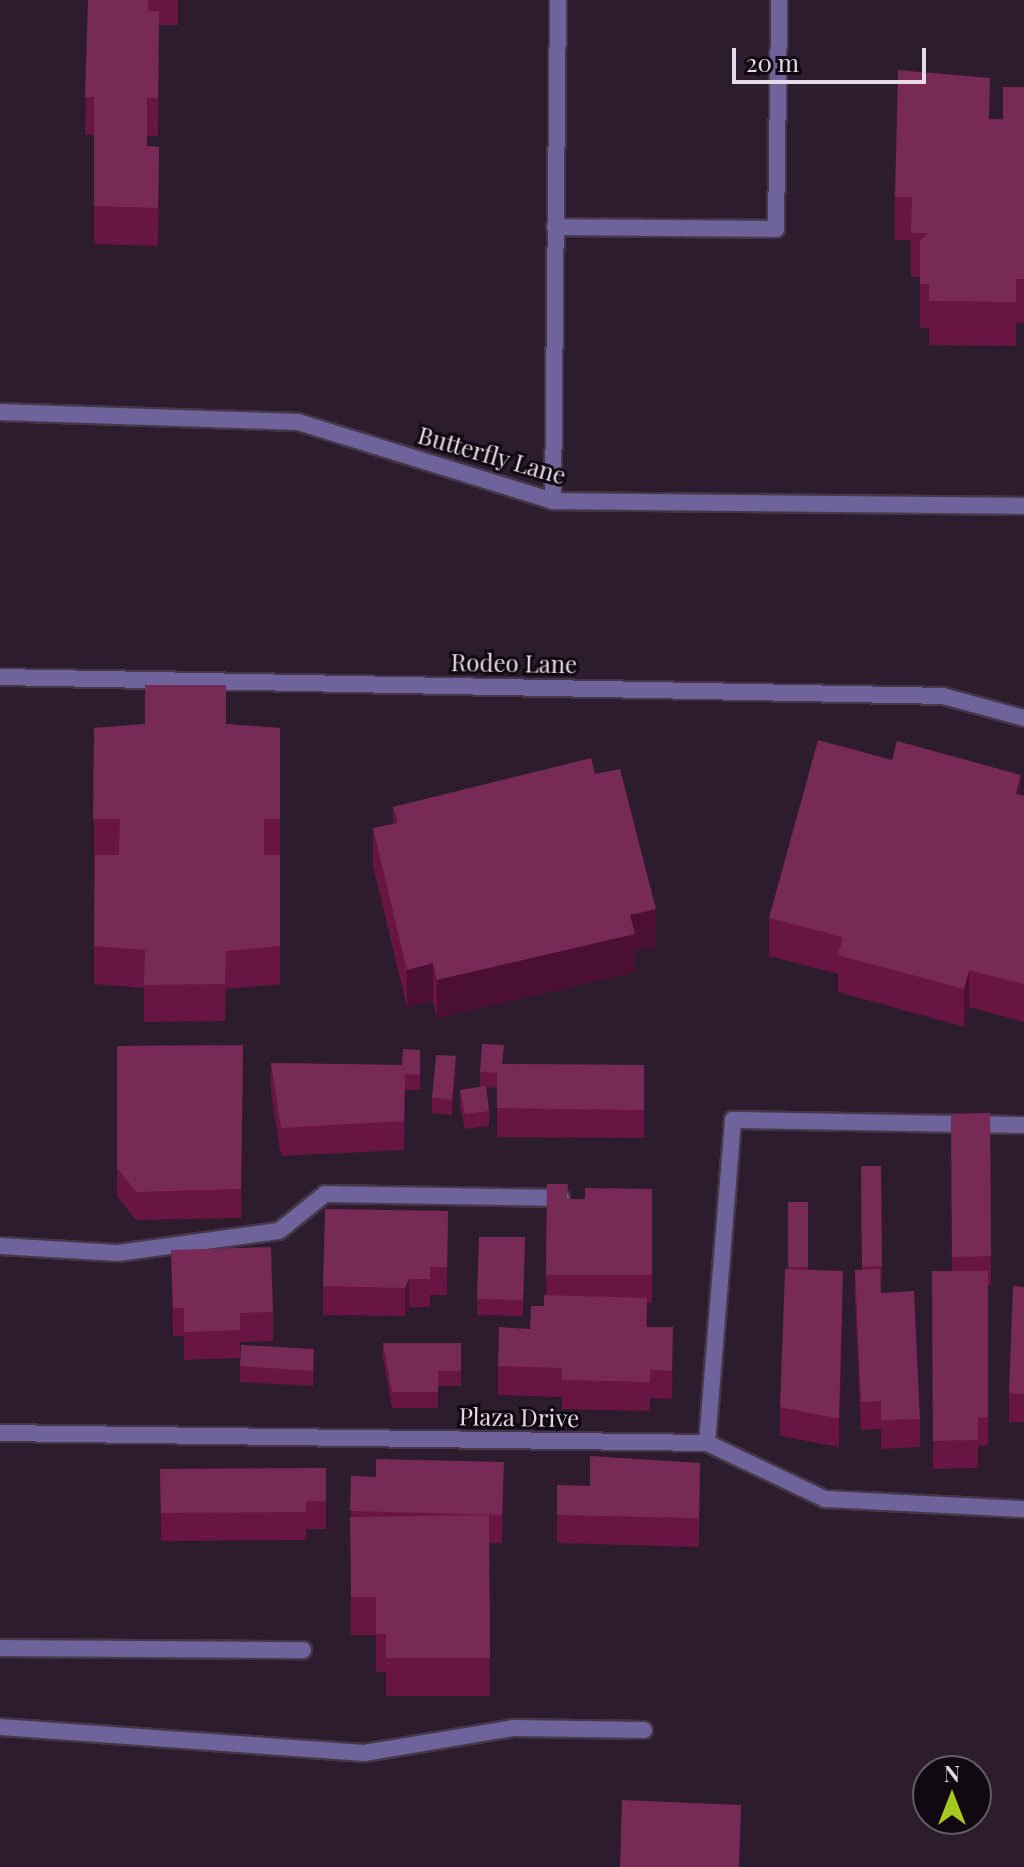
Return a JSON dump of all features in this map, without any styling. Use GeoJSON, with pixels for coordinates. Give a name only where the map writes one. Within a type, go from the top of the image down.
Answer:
{"type":"FeatureCollection","features":[{"type":"Feature","properties":{"kind":"street"},"geometry":{"type":"LineString","coordinates":[[553,501],[558,0]]}},
{"type":"Feature","properties":{"kind":"street"},"geometry":{"type":"LineString","coordinates":[[555,227],[776,229],[779,0]]}},
{"type":"Feature","properties":{"kind":"street","name":"Butterfly Lane"},"geometry":{"type":"LineString","coordinates":[[0,412],[298,422],[553,501],[1024,506]]}},
{"type":"Feature","properties":{"kind":"street","name":"Rodeo Lane"},"geometry":{"type":"LineString","coordinates":[[0,677],[943,696],[1024,718]]}},
{"type":"Feature","properties":{"kind":"street"},"geometry":{"type":"LineString","coordinates":[[707,1443],[733,1120],[1024,1125]]}},
{"type":"Feature","properties":{"kind":"street"},"geometry":{"type":"LineString","coordinates":[[0,1246],[118,1253],[279,1231],[325,1194],[561,1198]]}},
{"type":"Feature","properties":{"kind":"street","name":"Plaza Drive"},"geometry":{"type":"LineString","coordinates":[[0,1433],[707,1443],[825,1499],[1024,1509]]}},
{"type":"Feature","properties":{"kind":"street"},"geometry":{"type":"LineString","coordinates":[[0,1648],[303,1650]]}},
{"type":"Feature","properties":{"kind":"street"},"geometry":{"type":"LineString","coordinates":[[0,1727],[364,1753],[514,1728],[644,1730]]}},
{"type":"Feature","properties":{"kind":"building"},"geometry":{"type":"Polygon","coordinates":[[[88,0],[148,0],[148,11],[159,11],[158,98],[147,98],[147,146],[159,147],[158,208],[94,206],[94,97],[85,97],[88,0]]]}},
{"type":"Feature","properties":{"kind":"building"},"geometry":{"type":"Polygon","coordinates":[[[898,70],[990,78],[989,119],[1003,119],[1003,87],[1024,87],[1024,279],[1016,279],[1016,302],[929,301],[929,284],[920,284],[920,241],[928,233],[911,233],[912,197],[895,197],[898,70]]]}},
{"type":"Feature","properties":{"kind":"building"},"geometry":{"type":"Polygon","coordinates":[[[145,685],[226,685],[226,724],[280,728],[280,819],[264,819],[264,855],[280,855],[280,946],[226,951],[225,984],[144,985],[145,950],[94,946],[95,855],[119,855],[120,819],[93,819],[94,728],[145,724],[145,685]]]}},
{"type":"Feature","properties":{"kind":"building"},"geometry":{"type":"Polygon","coordinates":[[[818,740],[892,760],[897,741],[1021,775],[1016,794],[1024,796],[1024,984],[969,970],[964,989],[838,955],[843,937],[769,918],[818,740]]]}},
{"type":"Feature","properties":{"kind":"building"},"geometry":{"type":"Polygon","coordinates":[[[591,758],[595,774],[620,769],[656,909],[630,915],[635,934],[437,980],[433,963],[407,970],[373,828],[398,823],[393,807],[591,758]]]}},
{"type":"Feature","properties":{"kind":"building"},"geometry":{"type":"Polygon","coordinates":[[[482,1044],[504,1045],[502,1064],[497,1064],[497,1073],[480,1072],[482,1044]]]}},
{"type":"Feature","properties":{"kind":"building"},"geometry":{"type":"Polygon","coordinates":[[[243,1045],[241,1189],[136,1192],[117,1168],[117,1046],[243,1045]]]}},
{"type":"Feature","properties":{"kind":"building"},"geometry":{"type":"Polygon","coordinates":[[[403,1049],[420,1050],[420,1075],[405,1074],[403,1049]]]}},
{"type":"Feature","properties":{"kind":"building"},"geometry":{"type":"Polygon","coordinates":[[[436,1055],[456,1056],[452,1100],[432,1098],[436,1055]]]}},
{"type":"Feature","properties":{"kind":"building"},"geometry":{"type":"Polygon","coordinates":[[[271,1063],[405,1065],[404,1121],[281,1128],[271,1063]]]}},
{"type":"Feature","properties":{"kind":"building"},"geometry":{"type":"Polygon","coordinates":[[[497,1064],[644,1065],[644,1110],[497,1108],[497,1064]]]}},
{"type":"Feature","properties":{"kind":"building"},"geometry":{"type":"Polygon","coordinates":[[[486,1086],[489,1111],[465,1114],[460,1090],[486,1086]]]}},
{"type":"Feature","properties":{"kind":"building"},"geometry":{"type":"Polygon","coordinates":[[[990,1113],[991,1256],[952,1257],[951,1114],[990,1113]]]}},
{"type":"Feature","properties":{"kind":"building"},"geometry":{"type":"Polygon","coordinates":[[[861,1166],[881,1166],[882,1266],[862,1267],[861,1166]]]}},
{"type":"Feature","properties":{"kind":"building"},"geometry":{"type":"Polygon","coordinates":[[[547,1184],[568,1184],[567,1199],[585,1199],[585,1188],[652,1189],[652,1275],[546,1275],[547,1184]]]}},
{"type":"Feature","properties":{"kind":"building"},"geometry":{"type":"Polygon","coordinates":[[[788,1202],[808,1202],[808,1267],[788,1267],[788,1202]]]}},
{"type":"Feature","properties":{"kind":"building"},"geometry":{"type":"Polygon","coordinates":[[[325,1209],[448,1211],[447,1267],[430,1267],[430,1279],[409,1279],[405,1288],[323,1286],[325,1209]]]}},
{"type":"Feature","properties":{"kind":"building"},"geometry":{"type":"Polygon","coordinates":[[[479,1237],[525,1237],[523,1300],[477,1299],[479,1237]]]}},
{"type":"Feature","properties":{"kind":"building"},"geometry":{"type":"Polygon","coordinates":[[[271,1247],[273,1312],[240,1313],[240,1330],[184,1332],[184,1308],[173,1308],[171,1250],[271,1247]]]}},
{"type":"Feature","properties":{"kind":"building"},"geometry":{"type":"Polygon","coordinates":[[[785,1269],[843,1271],[839,1419],[780,1407],[785,1269]]]}},
{"type":"Feature","properties":{"kind":"building"},"geometry":{"type":"Polygon","coordinates":[[[880,1269],[881,1293],[914,1291],[920,1419],[881,1420],[881,1401],[861,1402],[855,1270],[880,1269]]]}},
{"type":"Feature","properties":{"kind":"building"},"geometry":{"type":"Polygon","coordinates":[[[932,1271],[988,1271],[988,1417],[978,1418],[978,1440],[933,1441],[932,1271]]]}},
{"type":"Feature","properties":{"kind":"building"},"geometry":{"type":"Polygon","coordinates":[[[1013,1286],[1024,1287],[1024,1394],[1009,1393],[1013,1286]]]}},
{"type":"Feature","properties":{"kind":"building"},"geometry":{"type":"Polygon","coordinates":[[[544,1295],[647,1298],[646,1327],[673,1327],[672,1371],[650,1370],[650,1382],[562,1380],[562,1368],[498,1366],[499,1327],[530,1329],[531,1306],[544,1306],[544,1295]]]}},
{"type":"Feature","properties":{"kind":"building"},"geometry":{"type":"Polygon","coordinates":[[[383,1343],[461,1343],[461,1371],[438,1371],[438,1392],[392,1392],[383,1343]]]}},
{"type":"Feature","properties":{"kind":"building"},"geometry":{"type":"Polygon","coordinates":[[[241,1345],[314,1349],[313,1371],[240,1366],[241,1345]]]}},
{"type":"Feature","properties":{"kind":"building"},"geometry":{"type":"Polygon","coordinates":[[[590,1456],[700,1463],[699,1518],[557,1515],[557,1485],[590,1486],[590,1456]]]}},
{"type":"Feature","properties":{"kind":"building"},"geometry":{"type":"Polygon","coordinates":[[[376,1459],[504,1462],[502,1515],[350,1511],[351,1476],[376,1477],[376,1459]]]}},
{"type":"Feature","properties":{"kind":"building"},"geometry":{"type":"Polygon","coordinates":[[[326,1468],[326,1501],[306,1501],[306,1512],[161,1513],[160,1469],[326,1468]]]}},
{"type":"Feature","properties":{"kind":"building"},"geometry":{"type":"Polygon","coordinates":[[[489,1515],[490,1658],[386,1658],[386,1634],[376,1634],[376,1597],[351,1597],[350,1517],[489,1515]]]}},
{"type":"Feature","properties":{"kind":"building"},"geometry":{"type":"Polygon","coordinates":[[[622,1800],[741,1805],[739,1867],[620,1867],[622,1800]]]}}]}
